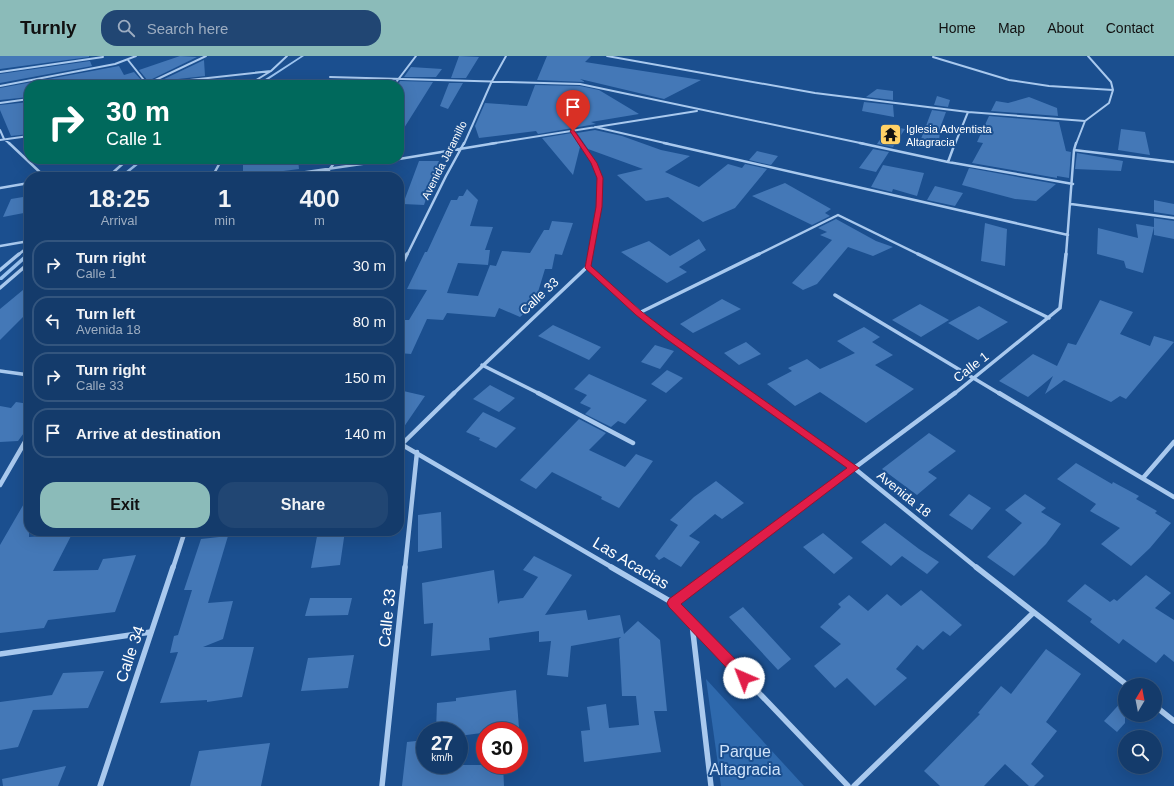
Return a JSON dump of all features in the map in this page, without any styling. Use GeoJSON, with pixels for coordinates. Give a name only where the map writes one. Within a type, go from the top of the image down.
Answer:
{"type":"FeatureCollection","features":[{"type":"Feature","properties":{"kind":"street"},"geometry":{"type":"LineString","coordinates":[[0,72],[103,56],[105,66]]}},
{"type":"Feature","properties":{"kind":"street"},"geometry":{"type":"LineString","coordinates":[[32,80],[105,66],[128,60],[136,56]]}},
{"type":"Feature","properties":{"kind":"street"},"geometry":{"type":"LineString","coordinates":[[156,80],[206,56]]}},
{"type":"Feature","properties":{"kind":"street"},"geometry":{"type":"LineString","coordinates":[[256,80],[271,71],[287,56]]}},
{"type":"Feature","properties":{"kind":"street"},"geometry":{"type":"LineString","coordinates":[[330,77],[398,80],[416,56]]}},
{"type":"Feature","properties":{"kind":"street","name":"Avenida Jaramillo"},"geometry":{"type":"LineString","coordinates":[[404,262],[446,176],[462,149],[491,83],[506,56]]}},
{"type":"Feature","properties":{"kind":"street"},"geometry":{"type":"LineString","coordinates":[[608,56],[815,93],[968,112],[1085,121],[1109,103],[1112,90],[1111,82],[1088,56]]}},
{"type":"Feature","properties":{"kind":"street"},"geometry":{"type":"LineString","coordinates":[[933,57],[1008,80],[1049,86],[1112,90]]}},
{"type":"Feature","properties":{"kind":"street"},"geometry":{"type":"LineString","coordinates":[[128,60],[142,80]]}},
{"type":"Feature","properties":{"kind":"street"},"geometry":{"type":"LineString","coordinates":[[191,80],[271,71]]}},
{"type":"Feature","properties":{"kind":"street"},"geometry":{"type":"LineString","coordinates":[[404,80],[580,84],[948,162],[1073,184]]}},
{"type":"Feature","properties":{"kind":"street"},"geometry":{"type":"LineString","coordinates":[[0,86],[24,81]]}},
{"type":"Feature","properties":{"kind":"street"},"geometry":{"type":"LineString","coordinates":[[0,103],[24,100]]}},
{"type":"Feature","properties":{"kind":"street"},"geometry":{"type":"LineString","coordinates":[[404,157],[700,110]]}},
{"type":"Feature","properties":{"kind":"street"},"geometry":{"type":"LineString","coordinates":[[948,162],[968,112]]}},
{"type":"Feature","properties":{"kind":"street","name":"Calle 1"},"geometry":{"type":"LineString","coordinates":[[673,603],[975,378],[1060,308],[1073,184],[1074,150],[1085,121]]}},
{"type":"Feature","properties":{"kind":"street"},"geometry":{"type":"LineString","coordinates":[[594,127],[1068,235]]}},
{"type":"Feature","properties":{"kind":"street"},"geometry":{"type":"LineString","coordinates":[[0,130],[4,139],[24,158]]}},
{"type":"Feature","properties":{"kind":"street"},"geometry":{"type":"LineString","coordinates":[[573,131],[594,163],[600,178],[599,207],[587,267]]}},
{"type":"Feature","properties":{"kind":"street"},"geometry":{"type":"LineString","coordinates":[[0,140],[24,137]]}},
{"type":"Feature","properties":{"kind":"street"},"geometry":{"type":"LineString","coordinates":[[1074,150],[1174,162]]}},
{"type":"Feature","properties":{"kind":"street"},"geometry":{"type":"LineString","coordinates":[[31,164],[40,172]]}},
{"type":"Feature","properties":{"kind":"street"},"geometry":{"type":"LineString","coordinates":[[114,172],[122,164]]}},
{"type":"Feature","properties":{"kind":"street"},"geometry":{"type":"LineString","coordinates":[[328,172],[334,164]]}},
{"type":"Feature","properties":{"kind":"street"},"geometry":{"type":"LineString","coordinates":[[308,172],[363,164]]}},
{"type":"Feature","properties":{"kind":"street"},"geometry":{"type":"LineString","coordinates":[[0,188],[24,185]]}},
{"type":"Feature","properties":{"kind":"street"},"geometry":{"type":"LineString","coordinates":[[1071,204],[1174,218]]}},
{"type":"Feature","properties":{"kind":"street"},"geometry":{"type":"LineString","coordinates":[[639,313],[838,215],[1049,318]]}},
{"type":"Feature","properties":{"kind":"street"},"geometry":{"type":"LineString","coordinates":[[0,246],[24,242]]}},
{"type":"Feature","properties":{"kind":"street"},"geometry":{"type":"LineString","coordinates":[[0,270],[24,250]]}},
{"type":"Feature","properties":{"kind":"street"},"geometry":{"type":"LineString","coordinates":[[0,288],[24,267]]}},
{"type":"Feature","properties":{"kind":"street","name":"Avenida 18"},"geometry":{"type":"LineString","coordinates":[[587,267],[639,313],[668,336],[854,468],[1033,613],[1118,678]]}},
{"type":"Feature","properties":{"kind":"street","name":"Calle 33"},"geometry":{"type":"LineString","coordinates":[[404,440],[587,267]]}},
{"type":"Feature","properties":{"kind":"street"},"geometry":{"type":"LineString","coordinates":[[835,295],[1174,497]]}},
{"type":"Feature","properties":{"kind":"street"},"geometry":{"type":"LineString","coordinates":[[482,365],[633,443]]}},
{"type":"Feature","properties":{"kind":"street"},"geometry":{"type":"LineString","coordinates":[[0,371],[24,374]]}},
{"type":"Feature","properties":{"kind":"street"},"geometry":{"type":"LineString","coordinates":[[1143,478],[1174,442]]}},
{"type":"Feature","properties":{"kind":"street"},"geometry":{"type":"LineString","coordinates":[[0,485],[24,444]]}},
{"type":"Feature","properties":{"kind":"street","name":"Las Acacias"},"geometry":{"type":"LineString","coordinates":[[404,445],[673,603],[848,786]]}},
{"type":"Feature","properties":{"kind":"street","name":"Calle 33"},"geometry":{"type":"LineString","coordinates":[[382,786],[418,452]]}},
{"type":"Feature","properties":{"kind":"street","name":"Calle 34"},"geometry":{"type":"LineString","coordinates":[[100,786],[183,536]]}},
{"type":"Feature","properties":{"kind":"street"},"geometry":{"type":"LineString","coordinates":[[854,786],[1033,613]]}},
{"type":"Feature","properties":{"kind":"street"},"geometry":{"type":"LineString","coordinates":[[692,623],[711,786]]}},
{"type":"Feature","properties":{"kind":"street"},"geometry":{"type":"LineString","coordinates":[[0,654],[151,632]]}},
{"type":"Feature","properties":{"kind":"street"},"geometry":{"type":"LineString","coordinates":[[1162,712],[1174,721]]}},
{"type":"Feature","properties":{"kind":"green space","name":"Parque Altagracia"},"geometry":{"type":"Polygon","coordinates":[[[706,679],[804,786],[721,786],[706,679]]]}},
{"type":"Feature","properties":{"kind":"building"},"geometry":{"type":"Polygon","coordinates":[[[0,56],[89,56],[89,57],[0,69],[0,56]]]}},
{"type":"Feature","properties":{"kind":"building"},"geometry":{"type":"Polygon","coordinates":[[[180,56],[197,57],[150,80],[147,80],[139,70],[180,56]]]}},
{"type":"Feature","properties":{"kind":"building"},"geometry":{"type":"Polygon","coordinates":[[[459,56],[479,57],[466,78],[451,78],[459,56]]]}},
{"type":"Feature","properties":{"kind":"building"},"geometry":{"type":"Polygon","coordinates":[[[547,56],[591,56],[585,62],[701,80],[664,99],[580,79],[585,82],[537,80],[547,56]]]}},
{"type":"Feature","properties":{"kind":"building"},"geometry":{"type":"Polygon","coordinates":[[[204,60],[205,76],[162,80],[204,60]]]}},
{"type":"Feature","properties":{"kind":"building"},"geometry":{"type":"Polygon","coordinates":[[[90,61],[92,66],[0,83],[0,74],[90,61]]]}},
{"type":"Feature","properties":{"kind":"building"},"geometry":{"type":"Polygon","coordinates":[[[119,66],[124,75],[134,72],[141,80],[43,80],[119,66]]]}},
{"type":"Feature","properties":{"kind":"building"},"geometry":{"type":"Polygon","coordinates":[[[411,67],[442,69],[436,77],[404,77],[411,67]]]}},
{"type":"Feature","properties":{"kind":"building"},"geometry":{"type":"Polygon","coordinates":[[[404,81],[433,82],[404,128],[404,81]]]}},
{"type":"Feature","properties":{"kind":"building"},"geometry":{"type":"Polygon","coordinates":[[[449,83],[463,83],[448,109],[440,106],[449,83]]]}},
{"type":"Feature","properties":{"kind":"building"},"geometry":{"type":"Polygon","coordinates":[[[24,84],[24,98],[0,100],[0,88],[24,84]]]}},
{"type":"Feature","properties":{"kind":"building"},"geometry":{"type":"Polygon","coordinates":[[[535,85],[580,86],[599,90],[639,114],[591,122],[596,124],[538,134],[536,131],[479,138],[475,126],[485,103],[527,106],[535,85]]]}},
{"type":"Feature","properties":{"kind":"building"},"geometry":{"type":"Polygon","coordinates":[[[877,89],[893,91],[893,100],[866,97],[877,89]]]}},
{"type":"Feature","properties":{"kind":"building"},"geometry":{"type":"Polygon","coordinates":[[[937,96],[950,100],[948,107],[934,105],[937,96]]]}},
{"type":"Feature","properties":{"kind":"building"},"geometry":{"type":"Polygon","coordinates":[[[1029,97],[1057,108],[1058,116],[991,111],[996,101],[1008,103],[1029,97]]]}},
{"type":"Feature","properties":{"kind":"building"},"geometry":{"type":"Polygon","coordinates":[[[864,102],[893,105],[894,117],[862,111],[864,102]]]}},
{"type":"Feature","properties":{"kind":"building"},"geometry":{"type":"Polygon","coordinates":[[[24,103],[24,135],[11,136],[0,110],[0,105],[24,103]]]}},
{"type":"Feature","properties":{"kind":"building"},"geometry":{"type":"Polygon","coordinates":[[[932,110],[946,112],[940,128],[939,143],[921,139],[932,110]]]}},
{"type":"Feature","properties":{"kind":"building"},"geometry":{"type":"Polygon","coordinates":[[[989,116],[1059,122],[1066,151],[1071,152],[1069,178],[1057,176],[1057,178],[972,163],[983,143],[977,142],[989,116]]]}},
{"type":"Feature","properties":{"kind":"building"},"geometry":{"type":"Polygon","coordinates":[[[889,126],[905,129],[893,147],[877,144],[889,126]]]}},
{"type":"Feature","properties":{"kind":"building"},"geometry":{"type":"Polygon","coordinates":[[[1121,129],[1145,132],[1150,155],[1118,150],[1121,129]]]}},
{"type":"Feature","properties":{"kind":"building"},"geometry":{"type":"Polygon","coordinates":[[[595,130],[622,136],[661,150],[690,156],[665,172],[699,187],[728,164],[742,168],[745,164],[767,169],[735,208],[703,222],[668,197],[646,201],[617,175],[643,169],[588,149],[577,133],[595,130]]]}},
{"type":"Feature","properties":{"kind":"building"},"geometry":{"type":"Polygon","coordinates":[[[572,133],[580,147],[573,175],[542,138],[572,133]]]}},
{"type":"Feature","properties":{"kind":"building"},"geometry":{"type":"Polygon","coordinates":[[[873,149],[889,152],[876,172],[859,168],[873,149]]]}},
{"type":"Feature","properties":{"kind":"building"},"geometry":{"type":"Polygon","coordinates":[[[757,151],[778,156],[771,165],[749,160],[757,151]]]}},
{"type":"Feature","properties":{"kind":"building"},"geometry":{"type":"Polygon","coordinates":[[[1077,153],[1123,161],[1121,171],[1075,169],[1077,153]]]}},
{"type":"Feature","properties":{"kind":"building"},"geometry":{"type":"Polygon","coordinates":[[[419,161],[439,161],[424,205],[404,204],[419,161]]]}},
{"type":"Feature","properties":{"kind":"building"},"geometry":{"type":"Polygon","coordinates":[[[243,164],[298,164],[299,169],[275,172],[243,172],[243,164]]]}},
{"type":"Feature","properties":{"kind":"building"},"geometry":{"type":"Polygon","coordinates":[[[883,165],[924,173],[917,196],[893,189],[892,192],[871,187],[883,165]]]}},
{"type":"Feature","properties":{"kind":"building"},"geometry":{"type":"Polygon","coordinates":[[[969,168],[1056,184],[1036,201],[1015,199],[962,185],[969,168]]]}},
{"type":"Feature","properties":{"kind":"building"},"geometry":{"type":"Polygon","coordinates":[[[785,183],[831,209],[825,213],[830,216],[812,225],[752,196],[785,183]]]}},
{"type":"Feature","properties":{"kind":"building"},"geometry":{"type":"Polygon","coordinates":[[[935,186],[963,193],[955,206],[927,200],[935,186]]]}},
{"type":"Feature","properties":{"kind":"building"},"geometry":{"type":"Polygon","coordinates":[[[467,189],[478,200],[470,226],[493,227],[485,250],[490,250],[488,265],[458,263],[447,293],[478,296],[490,265],[496,266],[502,251],[530,253],[544,230],[549,230],[552,221],[573,223],[562,255],[555,254],[552,269],[545,269],[534,305],[520,317],[499,308],[495,317],[447,313],[443,320],[427,319],[411,354],[404,353],[404,320],[409,320],[427,290],[407,289],[425,252],[427,252],[451,200],[457,200],[459,196],[463,196],[467,189]]]}},
{"type":"Feature","properties":{"kind":"building"},"geometry":{"type":"Polygon","coordinates":[[[24,197],[24,213],[3,217],[11,199],[24,197]]]}},
{"type":"Feature","properties":{"kind":"building"},"geometry":{"type":"Polygon","coordinates":[[[1154,200],[1174,204],[1174,215],[1154,212],[1154,200]]]}},
{"type":"Feature","properties":{"kind":"building"},"geometry":{"type":"Polygon","coordinates":[[[1154,218],[1174,221],[1174,239],[1154,235],[1154,218]]]}},
{"type":"Feature","properties":{"kind":"building"},"geometry":{"type":"Polygon","coordinates":[[[836,219],[876,241],[893,247],[873,256],[848,247],[817,284],[803,290],[792,283],[832,240],[820,235],[827,232],[818,228],[836,219]]]}},
{"type":"Feature","properties":{"kind":"building"},"geometry":{"type":"Polygon","coordinates":[[[985,223],[1007,229],[1005,266],[981,261],[985,223]]]}},
{"type":"Feature","properties":{"kind":"building"},"geometry":{"type":"Polygon","coordinates":[[[1136,224],[1154,227],[1143,273],[1126,268],[1124,261],[1097,254],[1098,228],[1138,238],[1136,224]]]}},
{"type":"Feature","properties":{"kind":"building"},"geometry":{"type":"Polygon","coordinates":[[[699,239],[706,250],[679,267],[687,272],[667,283],[621,252],[649,241],[670,256],[699,239]]]}},
{"type":"Feature","properties":{"kind":"building"},"geometry":{"type":"Polygon","coordinates":[[[24,289],[24,317],[0,340],[0,309],[24,289]]]}},
{"type":"Feature","properties":{"kind":"building"},"geometry":{"type":"Polygon","coordinates":[[[722,299],[741,309],[693,333],[680,324],[722,299]]]}},
{"type":"Feature","properties":{"kind":"building"},"geometry":{"type":"Polygon","coordinates":[[[1100,300],[1133,312],[1120,334],[1150,346],[1154,336],[1174,342],[1126,399],[1120,396],[1111,402],[1064,380],[1045,394],[1053,376],[1028,397],[999,381],[1033,354],[1057,366],[1068,343],[1076,345],[1100,300]]]}},
{"type":"Feature","properties":{"kind":"building"},"geometry":{"type":"Polygon","coordinates":[[[920,304],[949,320],[921,337],[892,320],[920,304]]]}},
{"type":"Feature","properties":{"kind":"building"},"geometry":{"type":"Polygon","coordinates":[[[979,306],[1008,322],[978,340],[948,323],[979,306]]]}},
{"type":"Feature","properties":{"kind":"building"},"geometry":{"type":"Polygon","coordinates":[[[553,325],[601,347],[589,360],[538,336],[553,325]]]}},
{"type":"Feature","properties":{"kind":"building"},"geometry":{"type":"Polygon","coordinates":[[[864,327],[880,337],[872,342],[893,355],[875,365],[914,389],[866,423],[820,392],[795,406],[767,384],[792,371],[788,368],[807,359],[820,369],[855,353],[837,341],[864,327]]]}},
{"type":"Feature","properties":{"kind":"building"},"geometry":{"type":"Polygon","coordinates":[[[746,342],[761,354],[739,365],[724,353],[746,342]]]}},
{"type":"Feature","properties":{"kind":"building"},"geometry":{"type":"Polygon","coordinates":[[[655,345],[674,351],[660,369],[641,362],[655,345]]]}},
{"type":"Feature","properties":{"kind":"building"},"geometry":{"type":"Polygon","coordinates":[[[667,370],[683,378],[666,393],[651,384],[667,370]]]}},
{"type":"Feature","properties":{"kind":"building"},"geometry":{"type":"Polygon","coordinates":[[[589,374],[647,400],[625,424],[618,421],[611,427],[585,414],[591,408],[580,403],[587,395],[574,389],[589,374]]]}},
{"type":"Feature","properties":{"kind":"building"},"geometry":{"type":"Polygon","coordinates":[[[490,385],[515,398],[499,412],[473,399],[490,385]]]}},
{"type":"Feature","properties":{"kind":"building"},"geometry":{"type":"Polygon","coordinates":[[[404,391],[425,396],[404,427],[404,391]]]}},
{"type":"Feature","properties":{"kind":"building"},"geometry":{"type":"Polygon","coordinates":[[[16,402],[24,403],[24,433],[18,441],[0,442],[0,406],[11,408],[16,402]]]}},
{"type":"Feature","properties":{"kind":"building"},"geometry":{"type":"Polygon","coordinates":[[[483,412],[516,428],[496,448],[479,440],[480,438],[466,432],[483,412]]]}},
{"type":"Feature","properties":{"kind":"building"},"geometry":{"type":"Polygon","coordinates":[[[579,419],[606,433],[589,450],[625,467],[636,454],[653,461],[619,508],[601,499],[602,497],[552,472],[536,489],[520,480],[579,419]]]}},
{"type":"Feature","properties":{"kind":"building"},"geometry":{"type":"Polygon","coordinates":[[[929,433],[956,451],[928,472],[937,478],[917,495],[882,469],[929,433]]]}},
{"type":"Feature","properties":{"kind":"building"},"geometry":{"type":"Polygon","coordinates":[[[1076,463],[1112,484],[1113,482],[1139,496],[1136,499],[1157,511],[1155,513],[1171,523],[1150,548],[1131,566],[1101,544],[1120,528],[1090,511],[1096,504],[1057,479],[1076,463]]]}},
{"type":"Feature","properties":{"kind":"building"},"geometry":{"type":"Polygon","coordinates":[[[716,481],[744,503],[722,519],[715,514],[689,536],[700,542],[681,567],[664,557],[659,560],[655,556],[678,525],[670,520],[694,497],[716,481]]]}},
{"type":"Feature","properties":{"kind":"building"},"geometry":{"type":"Polygon","coordinates":[[[969,494],[991,508],[972,530],[949,515],[969,494]]]}},
{"type":"Feature","properties":{"kind":"building"},"geometry":{"type":"Polygon","coordinates":[[[1025,494],[1046,508],[1041,512],[1061,524],[1046,544],[1014,576],[987,557],[1022,523],[1005,510],[1025,494]]]}},
{"type":"Feature","properties":{"kind":"building"},"geometry":{"type":"Polygon","coordinates":[[[24,504],[24,536],[71,536],[53,571],[98,570],[103,559],[136,555],[115,612],[48,620],[44,628],[0,633],[0,545],[24,504]]]}},
{"type":"Feature","properties":{"kind":"building"},"geometry":{"type":"Polygon","coordinates":[[[441,512],[442,548],[418,552],[418,515],[441,512]]]}},
{"type":"Feature","properties":{"kind":"building"},"geometry":{"type":"Polygon","coordinates":[[[885,523],[939,562],[927,574],[902,556],[891,566],[861,542],[885,523]]]}},
{"type":"Feature","properties":{"kind":"building"},"geometry":{"type":"Polygon","coordinates":[[[823,533],[853,558],[834,574],[803,547],[823,533]]]}},
{"type":"Feature","properties":{"kind":"building"},"geometry":{"type":"Polygon","coordinates":[[[228,536],[208,603],[233,601],[223,639],[203,647],[254,647],[242,697],[207,702],[207,700],[160,703],[178,652],[170,653],[174,636],[178,635],[192,590],[184,590],[201,539],[228,536]]]}},
{"type":"Feature","properties":{"kind":"building"},"geometry":{"type":"Polygon","coordinates":[[[317,536],[344,536],[340,565],[311,568],[317,536]]]}},
{"type":"Feature","properties":{"kind":"building"},"geometry":{"type":"Polygon","coordinates":[[[534,556],[572,575],[545,615],[586,610],[588,620],[620,615],[624,634],[638,621],[660,640],[667,711],[654,711],[661,752],[584,762],[581,731],[590,730],[587,707],[606,704],[609,728],[639,725],[636,696],[622,696],[619,639],[621,637],[571,646],[568,677],[547,675],[551,641],[539,642],[539,631],[489,638],[490,650],[431,656],[433,623],[424,624],[422,583],[494,570],[498,604],[500,601],[523,598],[538,577],[523,570],[534,556]]]}},
{"type":"Feature","properties":{"kind":"building"},"geometry":{"type":"Polygon","coordinates":[[[1146,575],[1171,593],[1155,608],[1174,620],[1174,662],[1164,654],[1156,663],[1123,639],[1119,644],[1090,622],[1092,619],[1067,601],[1085,584],[1110,602],[1114,599],[1117,601],[1146,575]]]}},
{"type":"Feature","properties":{"kind":"building"},"geometry":{"type":"Polygon","coordinates":[[[921,590],[962,625],[950,636],[943,631],[923,650],[917,645],[896,669],[907,678],[875,706],[847,678],[835,688],[814,666],[841,644],[820,627],[841,607],[838,604],[849,595],[868,611],[887,594],[901,606],[921,590]]]}},
{"type":"Feature","properties":{"kind":"building"},"geometry":{"type":"Polygon","coordinates":[[[310,598],[352,598],[348,615],[305,616],[310,598]]]}},
{"type":"Feature","properties":{"kind":"building"},"geometry":{"type":"Polygon","coordinates":[[[743,607],[791,659],[778,670],[729,617],[743,607]]]}},
{"type":"Feature","properties":{"kind":"building"},"geometry":{"type":"Polygon","coordinates":[[[1046,649],[1081,674],[1046,722],[1057,731],[1031,764],[1044,776],[1034,786],[1029,786],[1005,764],[984,786],[940,786],[924,771],[980,714],[978,713],[1001,686],[1011,694],[1046,649]]]}},
{"type":"Feature","properties":{"kind":"building"},"geometry":{"type":"Polygon","coordinates":[[[354,655],[348,688],[301,691],[308,658],[354,655]]]}},
{"type":"Feature","properties":{"kind":"building"},"geometry":{"type":"Polygon","coordinates":[[[104,671],[88,708],[33,710],[18,747],[0,750],[0,702],[52,695],[63,673],[104,671]]]}},
{"type":"Feature","properties":{"kind":"building"},"geometry":{"type":"Polygon","coordinates":[[[516,690],[519,722],[476,722],[476,734],[468,735],[468,722],[436,722],[437,703],[456,701],[456,698],[516,690]]]}},
{"type":"Feature","properties":{"kind":"building"},"geometry":{"type":"Polygon","coordinates":[[[1118,706],[1118,722],[1125,723],[1117,732],[1104,721],[1118,706]]]}},
{"type":"Feature","properties":{"kind":"building"},"geometry":{"type":"Polygon","coordinates":[[[416,741],[416,774],[468,774],[468,765],[476,765],[476,774],[503,774],[504,786],[402,786],[407,742],[416,741]]]}},
{"type":"Feature","properties":{"kind":"building"},"geometry":{"type":"Polygon","coordinates":[[[270,743],[261,786],[190,786],[199,751],[270,743]]]}},
{"type":"Feature","properties":{"kind":"building"},"geometry":{"type":"Polygon","coordinates":[[[66,766],[58,786],[3,786],[2,779],[66,766]]]}},
{"type":"Feature","properties":{"kind":"waterway"},"geometry":{"type":"LineString","coordinates":[[266,80],[303,56]]}},
{"type":"Feature","properties":{"kind":"waterway"},"geometry":{"type":"LineString","coordinates":[[127,172],[137,164]]}},
{"type":"Feature","properties":{"kind":"waterway"},"geometry":{"type":"LineString","coordinates":[[0,279],[24,258]]}},
{"type":"Feature","properties":{"kind":"place","name":"Iglesia Adventista Altagracia"},"geometry":{"type":"Point","coordinates":[890,135]}},
{"type":"Feature","properties":{"kind":"route"},"geometry":{"type":"LineString","coordinates":[[573,131],[594,163],[600,178],[599,207],[587,267],[639,313],[668,336],[854,468],[673,603],[744,678]]}}]}
